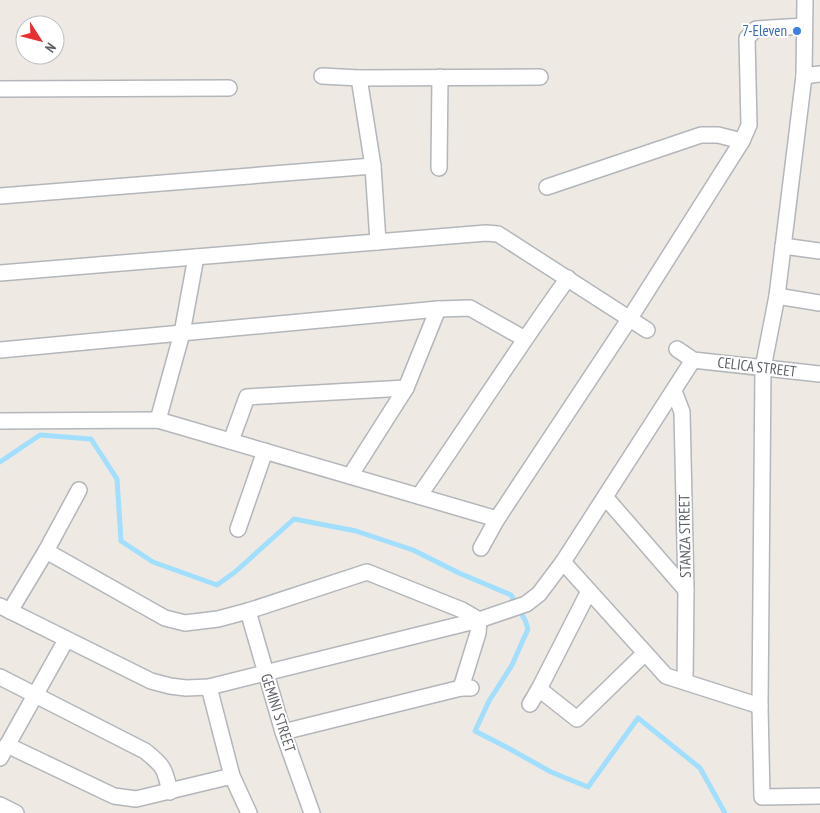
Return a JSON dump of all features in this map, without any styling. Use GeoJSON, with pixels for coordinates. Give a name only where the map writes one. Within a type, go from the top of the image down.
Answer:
{"type":"FeatureCollection","features":[{"type":"Feature","properties":{"kind":"street"},"geometry":{"type":"LineString","coordinates":[[805,0],[804,76],[777,296],[763,368],[760,706],[762,797],[820,796]]}},
{"type":"Feature","properties":{"kind":"street"},"geometry":{"type":"LineString","coordinates":[[481,548],[497,519],[630,318],[742,141],[749,125],[747,38],[756,29],[804,26]]}},
{"type":"Feature","properties":{"kind":"street"},"geometry":{"type":"LineString","coordinates":[[804,76],[820,74]]}},
{"type":"Feature","properties":{"kind":"street"},"geometry":{"type":"LineString","coordinates":[[322,76],[359,78],[540,77]]}},
{"type":"Feature","properties":{"kind":"street"},"geometry":{"type":"LineString","coordinates":[[439,168],[440,77]]}},
{"type":"Feature","properties":{"kind":"street"},"geometry":{"type":"LineString","coordinates":[[359,78],[373,166],[378,242]]}},
{"type":"Feature","properties":{"kind":"street"},"geometry":{"type":"LineString","coordinates":[[0,89],[229,88]]}},
{"type":"Feature","properties":{"kind":"street"},"geometry":{"type":"LineString","coordinates":[[547,187],[702,135],[718,135],[742,141]]}},
{"type":"Feature","properties":{"kind":"street"},"geometry":{"type":"LineString","coordinates":[[0,196],[373,166]]}},
{"type":"Feature","properties":{"kind":"street"},"geometry":{"type":"LineString","coordinates":[[0,273],[486,233],[498,234],[647,330]]}},
{"type":"Feature","properties":{"kind":"street"},"geometry":{"type":"LineString","coordinates":[[783,246],[820,251]]}},
{"type":"Feature","properties":{"kind":"street"},"geometry":{"type":"LineString","coordinates":[[158,420],[182,333],[196,257]]}},
{"type":"Feature","properties":{"kind":"street"},"geometry":{"type":"LineString","coordinates":[[419,496],[525,338],[568,278]]}},
{"type":"Feature","properties":{"kind":"street"},"geometry":{"type":"LineString","coordinates":[[777,296],[820,303]]}},
{"type":"Feature","properties":{"kind":"street"},"geometry":{"type":"LineString","coordinates":[[0,350],[438,309],[470,308],[525,338]]}},
{"type":"Feature","properties":{"kind":"street"},"geometry":{"type":"LineString","coordinates":[[350,476],[406,388],[438,309]]}},
{"type":"Feature","properties":{"kind":"street"},"geometry":{"type":"LineString","coordinates":[[79,490],[46,551],[5,609],[151,681],[186,688],[209,687],[479,620],[526,604],[539,594],[563,562],[606,498],[693,360],[677,349]]}},
{"type":"Feature","properties":{"kind":"street","name":"CELICA STREET"},"geometry":{"type":"LineString","coordinates":[[693,360],[820,374]]}},
{"type":"Feature","properties":{"kind":"street"},"geometry":{"type":"LineString","coordinates":[[231,441],[247,397],[406,388]]}},
{"type":"Feature","properties":{"kind":"street","name":"STANZA STREET"},"geometry":{"type":"LineString","coordinates":[[674,391],[682,412],[686,590],[685,682]]}},
{"type":"Feature","properties":{"kind":"street"},"geometry":{"type":"LineString","coordinates":[[0,421],[158,420],[497,519]]}},
{"type":"Feature","properties":{"kind":"street"},"geometry":{"type":"LineString","coordinates":[[238,529],[265,451]]}},
{"type":"Feature","properties":{"kind":"street"},"geometry":{"type":"LineString","coordinates":[[606,498],[686,590]]}},
{"type":"Feature","properties":{"kind":"street"},"geometry":{"type":"LineString","coordinates":[[46,551],[165,618],[185,623],[199,622],[248,611],[367,572],[462,610],[479,620]]}},
{"type":"Feature","properties":{"kind":"street"},"geometry":{"type":"LineString","coordinates":[[563,562],[666,676],[760,706]]}},
{"type":"Feature","properties":{"kind":"street"},"geometry":{"type":"LineString","coordinates":[[530,704],[540,689],[588,591]]}},
{"type":"Feature","properties":{"kind":"street","name":"GEMINI STREET"},"geometry":{"type":"LineString","coordinates":[[248,611],[283,732],[312,813]]}},
{"type":"Feature","properties":{"kind":"street"},"geometry":{"type":"LineString","coordinates":[[283,732],[466,688],[479,620]]}},
{"type":"Feature","properties":{"kind":"street"},"geometry":{"type":"LineString","coordinates":[[66,640],[3,752],[114,796],[136,799],[232,776]]}},
{"type":"Feature","properties":{"kind":"street"},"geometry":{"type":"LineString","coordinates":[[540,689],[577,719],[645,653]]}},
{"type":"Feature","properties":{"kind":"street"},"geometry":{"type":"LineString","coordinates":[[0,677],[145,752],[165,769],[170,792]]}},
{"type":"Feature","properties":{"kind":"street"},"geometry":{"type":"LineString","coordinates":[[209,687],[232,776],[249,813]]}},
{"type":"Feature","properties":{"kind":"street"},"geometry":{"type":"LineString","coordinates":[[0,805],[16,813]]}},
{"type":"Feature","properties":{"kind":"waterway"},"geometry":{"type":"LineString","coordinates":[[0,462],[40,435],[91,439],[117,479],[121,541],[153,562],[217,585],[235,572],[294,519],[356,531],[413,550],[459,573],[511,595],[528,629],[512,665],[489,701],[475,731],[551,772],[588,787],[638,718],[700,768],[725,813]]}},
{"type":"Feature","properties":{"kind":"place","name":"7-Eleven"},"geometry":{"type":"Point","coordinates":[797,31]}}]}
